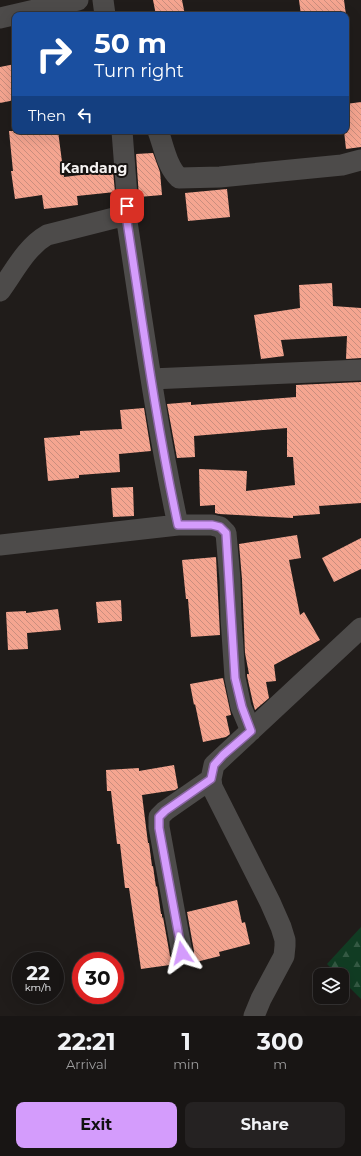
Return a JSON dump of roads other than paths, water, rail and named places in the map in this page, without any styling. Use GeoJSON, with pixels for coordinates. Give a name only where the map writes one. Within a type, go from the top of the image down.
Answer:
{"type":"FeatureCollection","features":[{"type":"Feature","properties":{"kind":"street"},"geometry":{"type":"LineString","coordinates":[[26,12],[78,0]]}},
{"type":"Feature","properties":{"kind":"street"},"geometry":{"type":"LineString","coordinates":[[103,0],[105,12]]}},
{"type":"Feature","properties":{"kind":"street"},"geometry":{"type":"LineString","coordinates":[[0,18],[12,15]]}},
{"type":"Feature","properties":{"kind":"street"},"geometry":{"type":"LineString","coordinates":[[122,134],[127,196],[126,215],[151,379],[178,525]]}},
{"type":"Feature","properties":{"kind":"street"},"geometry":{"type":"LineString","coordinates":[[159,134],[170,166],[179,178],[220,177],[335,166],[361,160]]}},
{"type":"Feature","properties":{"kind":"street"},"geometry":{"type":"LineString","coordinates":[[0,291],[26,254],[38,240],[47,235],[60,231],[126,215]]}},
{"type":"Feature","properties":{"kind":"street"},"geometry":{"type":"LineString","coordinates":[[151,379],[361,370]]}},
{"type":"Feature","properties":{"kind":"street"},"geometry":{"type":"LineString","coordinates":[[0,545],[178,525],[212,525],[220,527],[226,533],[235,678],[242,707],[251,731]]}},
{"type":"Feature","properties":{"kind":"street"},"geometry":{"type":"LineString","coordinates":[[254,1016],[261,999],[284,956],[285,940],[270,902],[212,787],[211,779],[214,765],[361,628]]}},
{"type":"Feature","properties":{"kind":"street"},"geometry":{"type":"LineString","coordinates":[[182,953],[159,828],[159,817],[165,811],[211,779]]}},
{"type":"Feature","properties":{"kind":"district","name":"Kandang"},"geometry":{"type":"Point","coordinates":[94,168]}}]}
